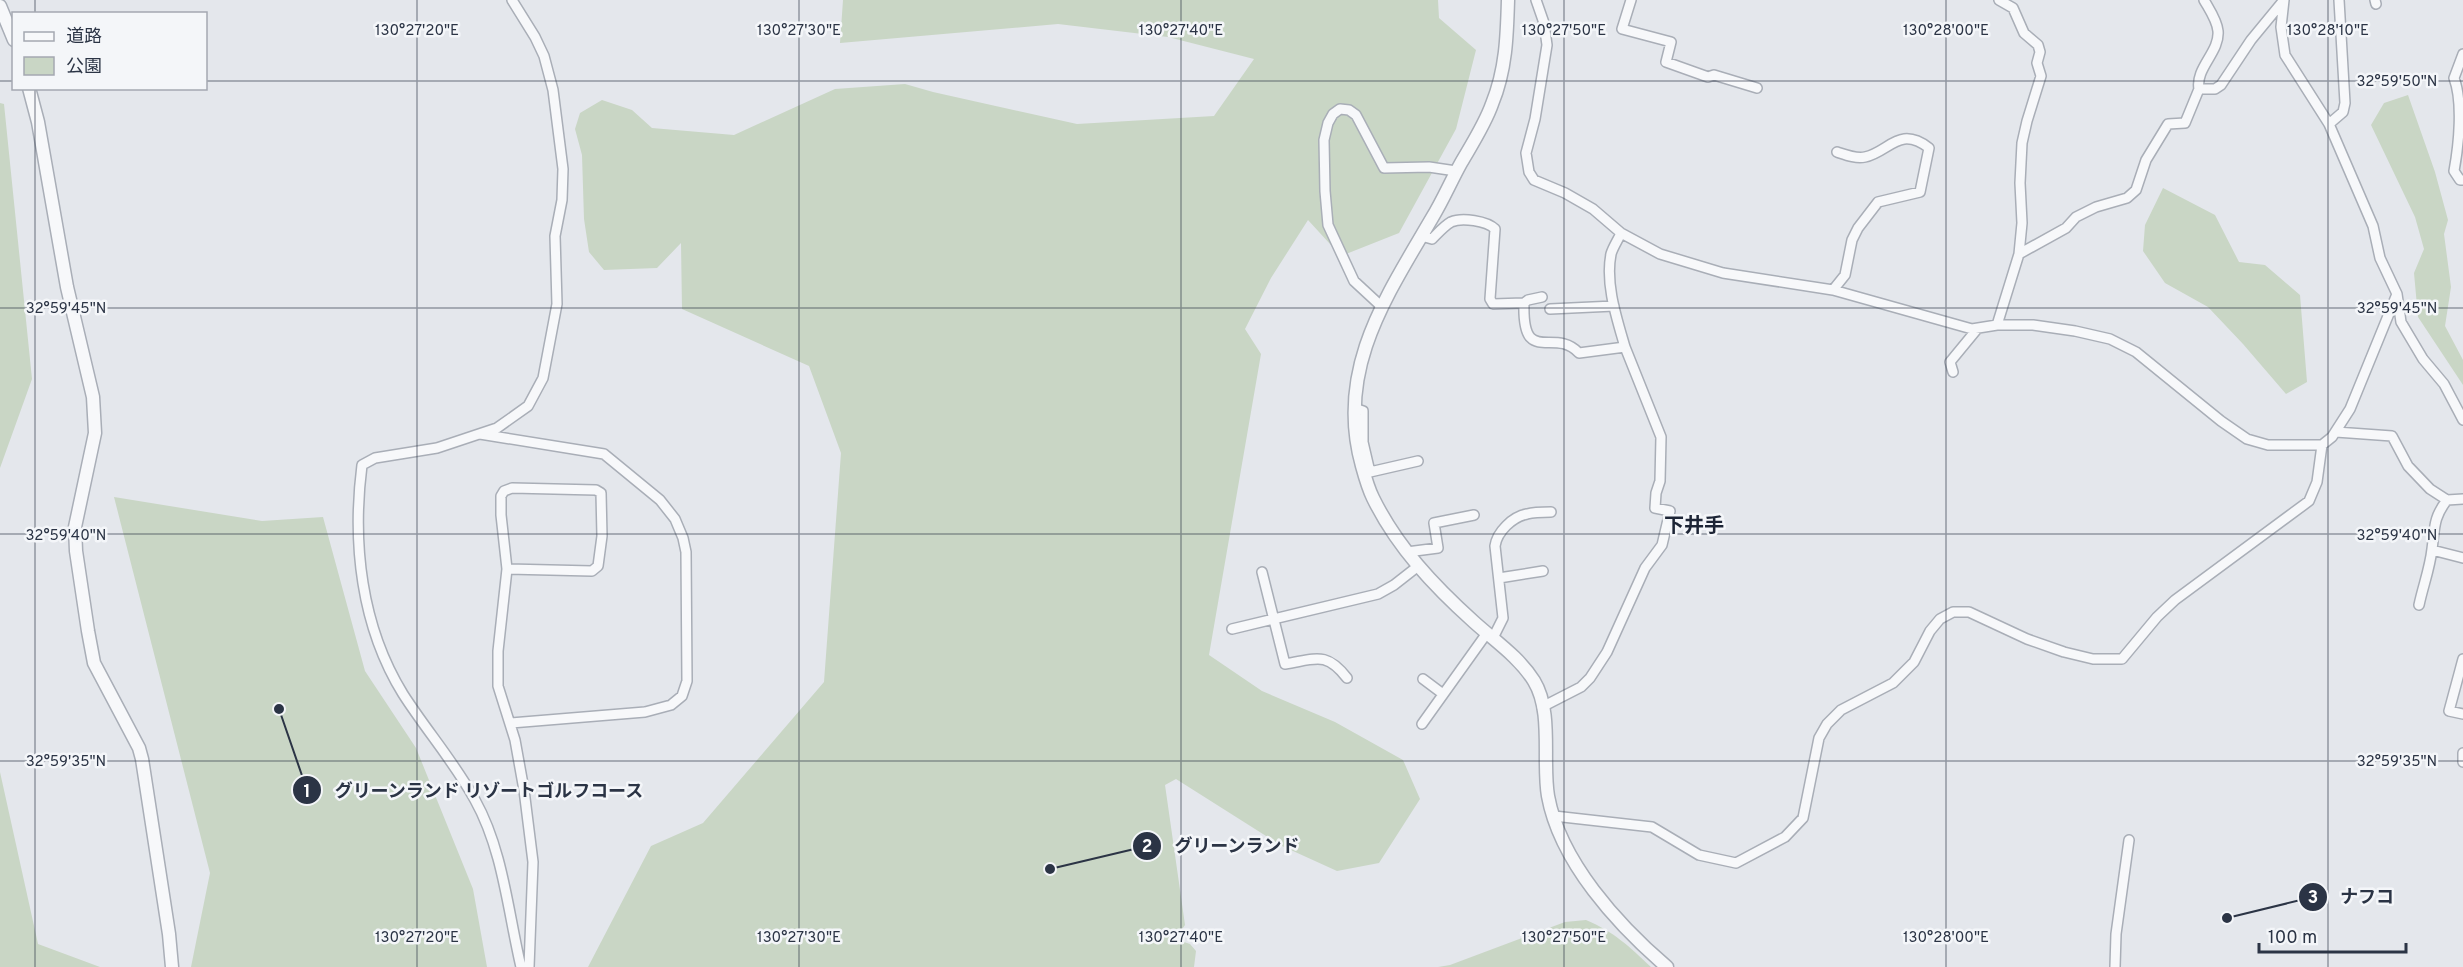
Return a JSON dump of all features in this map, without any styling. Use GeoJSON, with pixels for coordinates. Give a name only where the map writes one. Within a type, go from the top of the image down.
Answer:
{"type":"FeatureCollection","features":[{"type":"Feature","properties":{"kind":"street"},"geometry":{"type":"LineString","coordinates":[[512,0],[536,37],[544,56],[553,90],[563,169],[562,201],[555,236],[556,304],[543,378],[528,406],[497,428],[437,448],[375,458],[362,465],[359,487],[359,556],[365,598],[386,663],[404,695],[476,801],[495,845],[521,967]]}},
{"type":"Feature","properties":{"kind":"street"},"geometry":{"type":"LineString","coordinates":[[1508,0],[1504,66],[1492,106],[1381,306],[1360,363],[1354,408],[1356,442],[1371,495],[1388,525],[1417,567],[1520,663],[1535,682],[1542,707],[1548,796],[1564,842],[1601,900],[1623,925],[1667,967]]}},
{"type":"Feature","properties":{"kind":"street"},"geometry":{"type":"LineString","coordinates":[[1536,0],[1544,22],[1547,45],[1535,120],[1526,153],[1529,172],[1534,180],[1565,193],[1593,209],[1621,233],[1660,254],[1723,273],[1833,290],[1972,329],[1997,325],[2033,325],[2110,339],[2136,352],[2221,421],[2247,439],[2268,445],[2322,445]]}},
{"type":"Feature","properties":{"kind":"street"},"geometry":{"type":"LineString","coordinates":[[1631,0],[1622,29],[1671,42],[1666,62],[1708,77],[1714,75],[1757,88]]}},
{"type":"Feature","properties":{"kind":"street"},"geometry":{"type":"LineString","coordinates":[[1997,325],[2019,254],[2022,223],[2020,183],[2022,144],[2026,121],[2041,76],[2037,63],[2040,52],[2038,45],[2024,33],[2013,8],[1999,0]]}},
{"type":"Feature","properties":{"kind":"street"},"geometry":{"type":"LineString","coordinates":[[2019,254],[2066,228],[2076,217],[2096,207],[2127,198],[2136,190],[2146,160],[2168,124],[2185,123],[2199,89],[2197,80],[2216,43],[2218,30],[2204,0]]}},
{"type":"Feature","properties":{"kind":"street"},"geometry":{"type":"LineString","coordinates":[[2199,89],[2215,89],[2221,85],[2251,40],[2284,0],[2281,27],[2285,55],[2329,124],[2373,226],[2380,258],[2397,294],[2401,322],[2423,359],[2444,384],[2463,420]]}},
{"type":"Feature","properties":{"kind":"street"},"geometry":{"type":"LineString","coordinates":[[2329,124],[2343,112],[2345,103],[2339,0]]}},
{"type":"Feature","properties":{"kind":"street"},"geometry":{"type":"LineString","coordinates":[[0,6],[12,35]]}},
{"type":"Feature","properties":{"kind":"street"},"geometry":{"type":"LineString","coordinates":[[2463,54],[2454,78],[2460,88],[2461,131],[2454,171],[2460,180],[2463,180]]}},
{"type":"Feature","properties":{"kind":"street"},"geometry":{"type":"LineString","coordinates":[[30,90],[67,288],[90,380],[95,416],[93,444],[75,527],[84,609],[94,663],[139,748],[142,759],[172,967]]}},
{"type":"Feature","properties":{"kind":"street"},"geometry":{"type":"LineString","coordinates":[[1381,306],[1354,281],[1328,225],[1324,140],[1333,114],[1340,109],[1349,110],[1356,115],[1384,168],[1429,166],[1456,171]]}},
{"type":"Feature","properties":{"kind":"street"},"geometry":{"type":"LineString","coordinates":[[1833,290],[1845,275],[1852,240],[1858,228],[1878,202],[1920,192],[1929,148],[1923,143],[1901,140],[1864,158],[1851,157],[1837,152]]}},
{"type":"Feature","properties":{"kind":"street"},"geometry":{"type":"LineString","coordinates":[[1421,236],[1432,239],[1452,222],[1465,220],[1490,224],[1495,229],[1490,299],[1494,304],[1524,303],[1542,297]]}},
{"type":"Feature","properties":{"kind":"street"},"geometry":{"type":"LineString","coordinates":[[1542,707],[1581,687],[1590,678],[1607,652],[1645,568],[1662,545],[1670,511],[1655,508],[1660,481],[1661,437],[1625,347],[1614,306],[1611,255],[1621,233]]}},
{"type":"Feature","properties":{"kind":"street"},"geometry":{"type":"LineString","coordinates":[[1554,816],[1652,827],[1699,855],[1736,863],[1785,837],[1803,818],[1819,738],[1827,724],[1841,710],[1893,683],[1914,662],[1940,619],[1953,612],[1969,612],[2027,639],[2064,652],[2093,659],[2122,659],[2157,617],[2175,600],[2309,501],[2317,482],[2322,445],[2336,432],[2350,409],[2397,294]]}},
{"type":"Feature","properties":{"kind":"street"},"geometry":{"type":"LineString","coordinates":[[1524,303],[1526,333],[1533,340],[1573,347],[1579,353],[1625,347]]}},
{"type":"Feature","properties":{"kind":"street"},"geometry":{"type":"LineString","coordinates":[[1550,309],[1614,306]]}},
{"type":"Feature","properties":{"kind":"street"},"geometry":{"type":"LineString","coordinates":[[1953,372],[1950,362],[1978,328]]}},
{"type":"Feature","properties":{"kind":"street"},"geometry":{"type":"LineString","coordinates":[[1354,408],[1363,411],[1363,442],[1370,471],[1418,461]]}},
{"type":"Feature","properties":{"kind":"street"},"geometry":{"type":"LineString","coordinates":[[2336,432],[2392,436],[2408,466],[2419,479],[2447,500],[2463,499]]}},
{"type":"Feature","properties":{"kind":"street"},"geometry":{"type":"LineString","coordinates":[[477,434],[604,454],[660,500],[675,519],[686,552],[687,681],[682,696],[671,705],[645,712],[511,723]]}},
{"type":"Feature","properties":{"kind":"street"},"geometry":{"type":"LineString","coordinates":[[507,569],[592,571],[598,566],[603,536],[601,493],[596,490],[512,489],[504,491],[501,496],[507,569],[498,651],[498,686],[511,723],[524,790],[533,862],[529,967]]}},
{"type":"Feature","properties":{"kind":"street"},"geometry":{"type":"LineString","coordinates":[[2419,605],[2432,550],[2434,524],[2440,509],[2447,500]]}},
{"type":"Feature","properties":{"kind":"street"},"geometry":{"type":"LineString","coordinates":[[1422,724],[1503,618],[1496,537],[1502,530],[1526,514],[1551,512]]}},
{"type":"Feature","properties":{"kind":"street"},"geometry":{"type":"LineString","coordinates":[[1407,552],[1438,548],[1434,523],[1474,515]]}},
{"type":"Feature","properties":{"kind":"street"},"geometry":{"type":"LineString","coordinates":[[2432,550],[2463,558]]}},
{"type":"Feature","properties":{"kind":"street"},"geometry":{"type":"LineString","coordinates":[[1232,629],[1377,594],[1394,585],[1417,567]]}},
{"type":"Feature","properties":{"kind":"street"},"geometry":{"type":"LineString","coordinates":[[1499,578],[1543,571]]}},
{"type":"Feature","properties":{"kind":"street"},"geometry":{"type":"LineString","coordinates":[[1262,572],[1285,664],[1321,659],[1332,661],[1347,678]]}},
{"type":"Feature","properties":{"kind":"street"},"geometry":{"type":"LineString","coordinates":[[2463,659],[2449,711],[2463,714]]}},
{"type":"Feature","properties":{"kind":"street"},"geometry":{"type":"LineString","coordinates":[[1423,679],[1443,694]]}},
{"type":"Feature","properties":{"kind":"street"},"geometry":{"type":"LineString","coordinates":[[2463,753],[2463,762]]}},
{"type":"Feature","properties":{"kind":"street"},"geometry":{"type":"LineString","coordinates":[[2115,967],[2116,934],[2129,840]]}},
{"type":"Feature","properties":{"kind":"green space"},"geometry":{"type":"Polygon","coordinates":[[[843,0],[1438,0],[1439,18],[1476,50],[1456,129],[1399,233],[1341,256],[1308,220],[1271,278],[1245,329],[1261,354],[1209,655],[1262,691],[1335,722],[1403,760],[1420,799],[1379,863],[1337,871],[1282,846],[1176,779],[1165,785],[1185,925],[1175,939],[1190,944],[1196,951],[1194,967],[588,967],[651,846],[703,823],[824,682],[841,453],[809,366],[682,309],[681,243],[657,268],[604,270],[589,252],[584,219],[582,155],[575,129],[580,113],[602,100],[632,110],[652,128],[734,135],[835,89],[905,84],[1077,124],[1214,116],[1254,59],[1168,37],[1058,24],[840,43],[843,0]]]}},
{"type":"Feature","properties":{"kind":"green space"},"geometry":{"type":"Polygon","coordinates":[[[2408,95],[2435,172],[2448,220],[2444,234],[2451,287],[2445,326],[2463,360],[2463,385],[2418,317],[2414,273],[2424,249],[2415,217],[2371,125],[2384,103],[2408,95]]]}},
{"type":"Feature","properties":{"kind":"green space"},"geometry":{"type":"Polygon","coordinates":[[[0,103],[4,104],[32,379],[0,468],[0,103]]]}},
{"type":"Feature","properties":{"kind":"green space"},"geometry":{"type":"Polygon","coordinates":[[[2163,188],[2215,215],[2239,262],[2265,265],[2300,295],[2307,382],[2286,394],[2208,307],[2165,283],[2143,251],[2145,225],[2163,188]]]}},
{"type":"Feature","properties":{"kind":"green space"},"geometry":{"type":"Polygon","coordinates":[[[114,497],[262,521],[323,517],[365,671],[416,748],[473,889],[487,967],[191,967],[210,873],[114,497]]]}},
{"type":"Feature","properties":{"kind":"green space"},"geometry":{"type":"Polygon","coordinates":[[[0,772],[38,944],[100,967],[0,967],[0,772]]]}},
{"type":"Feature","properties":{"kind":"green space"},"geometry":{"type":"Polygon","coordinates":[[[1586,920],[1621,940],[1651,967],[1438,967],[1450,965],[1565,922],[1586,920]]]}},
{"type":"Feature","properties":{"kind":"place","name":"グリーンランド リゾートゴルフコース"},"geometry":{"type":"Point","coordinates":[279,709]}},
{"type":"Feature","properties":{"kind":"place","name":"グリーンランド"},"geometry":{"type":"Point","coordinates":[1050,869]}},
{"type":"Feature","properties":{"kind":"place","name":"ナフコ"},"geometry":{"type":"Point","coordinates":[2227,918]}},
{"type":"Feature","properties":{"kind":"district","name":"下井手"},"geometry":{"type":"Point","coordinates":[1694,525]}}]}
